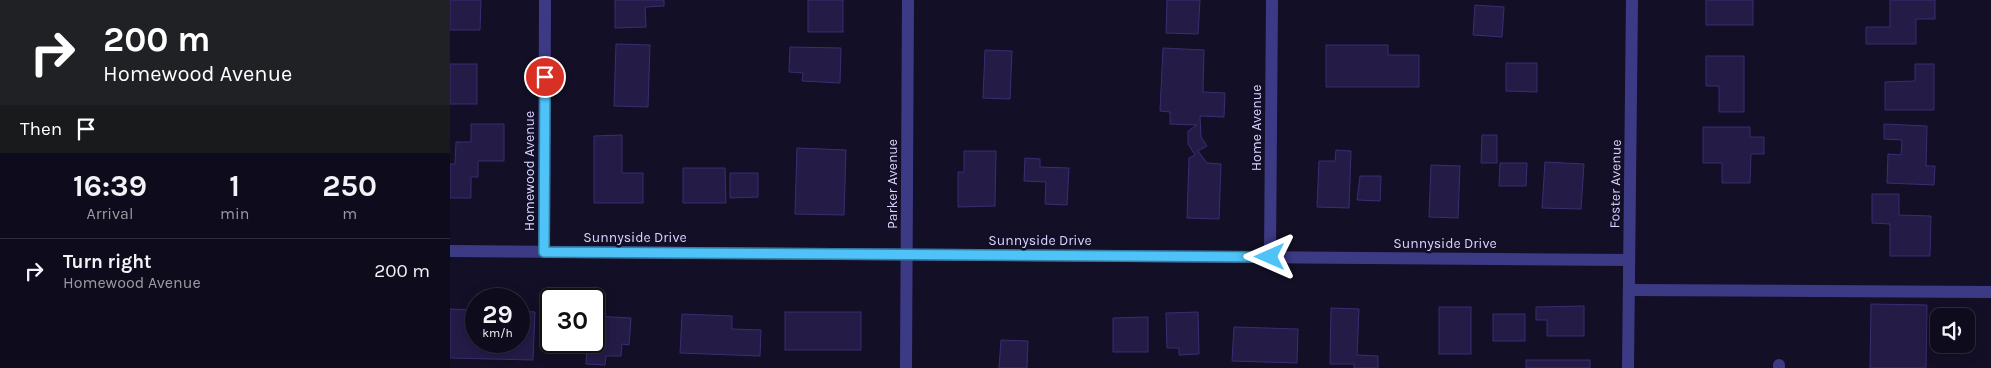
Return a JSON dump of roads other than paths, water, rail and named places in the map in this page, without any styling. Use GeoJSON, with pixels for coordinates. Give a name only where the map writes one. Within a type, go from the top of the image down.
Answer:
{"type":"FeatureCollection","features":[{"type":"Feature","properties":{"kind":"street","name":"Homewood Avenue"},"geometry":{"type":"LineString","coordinates":[[544,252],[545,0]]}},
{"type":"Feature","properties":{"kind":"street","name":"Parker Avenue"},"geometry":{"type":"LineString","coordinates":[[906,368],[908,0]]}},
{"type":"Feature","properties":{"kind":"street","name":"Home Avenue"},"geometry":{"type":"LineString","coordinates":[[1270,257],[1272,0]]}},
{"type":"Feature","properties":{"kind":"street","name":"Foster Avenue"},"geometry":{"type":"LineString","coordinates":[[1628,368],[1632,0]]}},
{"type":"Feature","properties":{"kind":"street","name":"Sunnyside Drive"},"geometry":{"type":"LineString","coordinates":[[450,251],[1629,260]]}},
{"type":"Feature","properties":{"kind":"street"},"geometry":{"type":"LineString","coordinates":[[1629,290],[1991,292]]}}]}
